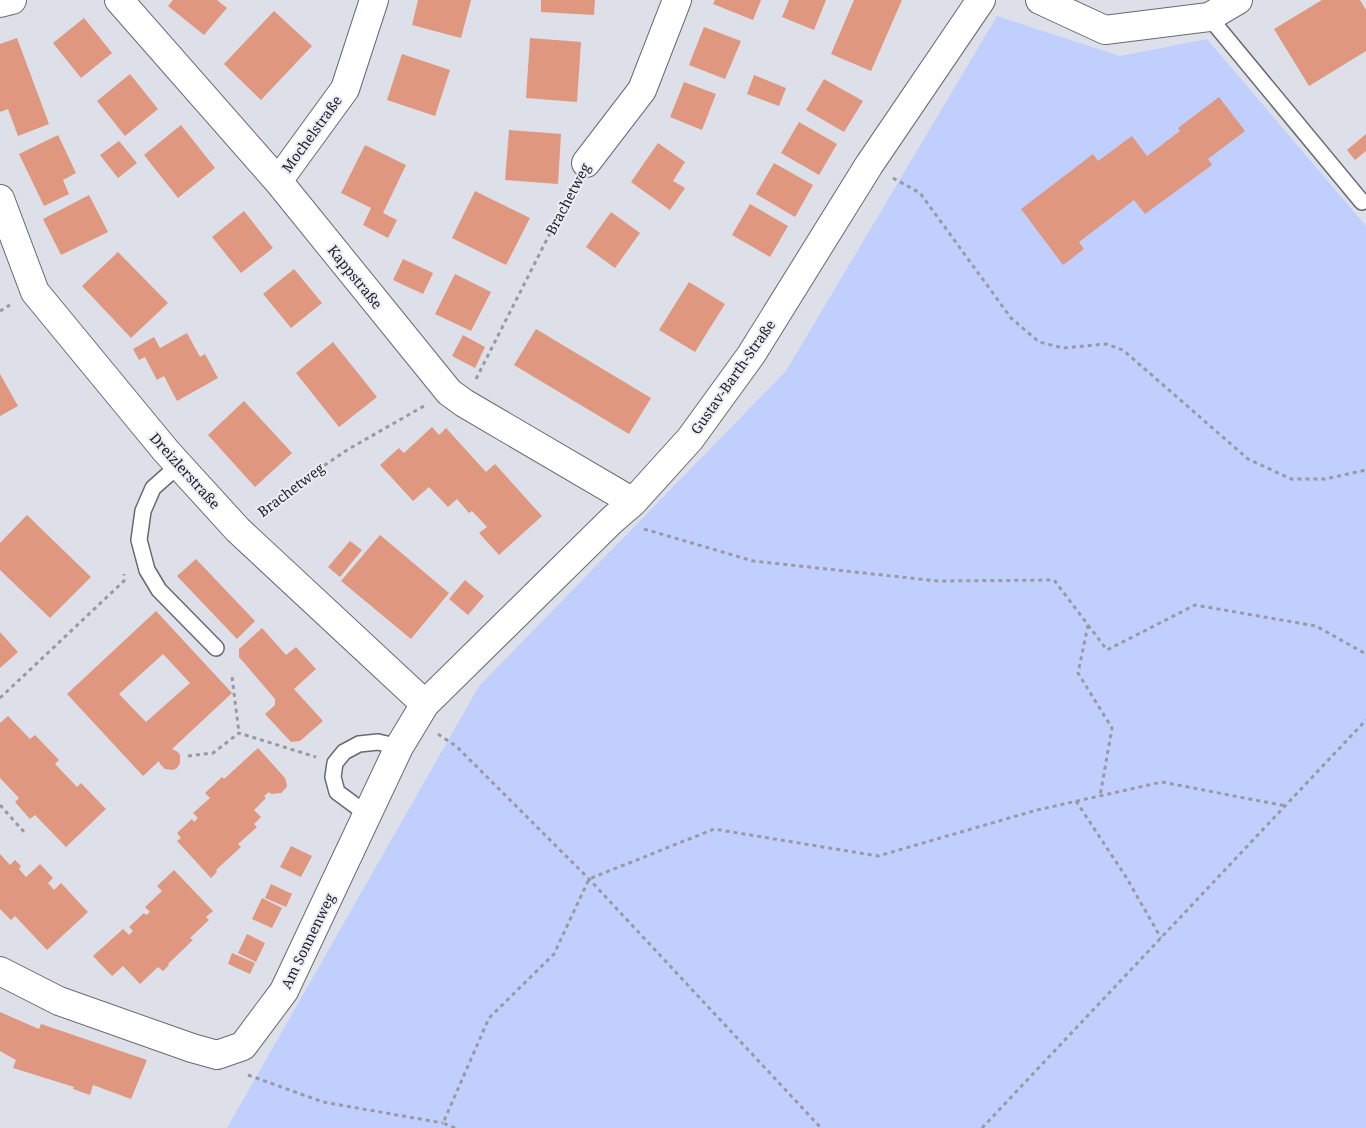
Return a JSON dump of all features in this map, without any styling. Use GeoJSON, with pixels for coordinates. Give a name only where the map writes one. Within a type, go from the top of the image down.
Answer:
{"type":"FeatureCollection","features":[{"type":"Feature","properties":{"kind":"street"},"geometry":{"type":"LineString","coordinates":[[0,4],[12,0]]}},
{"type":"Feature","properties":{"kind":"street","name":"Kappstraße"},"geometry":{"type":"LineString","coordinates":[[120,0],[278,181],[456,397],[633,502]]}},
{"type":"Feature","properties":{"kind":"street","name":"Mochelstraße"},"geometry":{"type":"LineString","coordinates":[[278,181],[345,89],[374,0]]}},
{"type":"Feature","properties":{"kind":"street","name":"Brachetweg"},"geometry":{"type":"LineString","coordinates":[[586,164],[642,90],[677,0]]}},
{"type":"Feature","properties":{"kind":"street","name":"Gustav-Barth-Straße"},"geometry":{"type":"LineString","coordinates":[[420,711],[612,520],[633,502],[690,439],[751,355],[869,165],[981,0]]}},
{"type":"Feature","properties":{"kind":"street"},"geometry":{"type":"LineString","coordinates":[[1040,0],[1105,30],[1210,18],[1238,0]]}},
{"type":"Feature","properties":{"kind":"street","name":"Dreizlerstraße"},"geometry":{"type":"LineString","coordinates":[[0,199],[35,292],[166,451],[238,530],[420,711]]}},
{"type":"Feature","properties":{"kind":"street","name":"Am Sonnenweg"},"geometry":{"type":"LineString","coordinates":[[218,1055],[243,1046],[284,991],[399,747],[420,711]]}},
{"type":"Feature","properties":{"kind":"street"},"geometry":{"type":"LineString","coordinates":[[0,971],[59,1001],[192,1048],[218,1055]]}},
{"type":"Feature","properties":{"kind":"lane"},"geometry":{"type":"LineString","coordinates":[[1210,18],[1362,202]]}},
{"type":"Feature","properties":{"kind":"lane"},"geometry":{"type":"LineString","coordinates":[[179,465],[153,488],[143,512],[139,540],[147,570],[159,590],[216,648]]}},
{"type":"Feature","properties":{"kind":"lane"},"geometry":{"type":"LineString","coordinates":[[368,815],[337,792],[333,777],[336,763],[344,752],[359,744],[378,742],[399,747]]}},
{"type":"Feature","properties":{"kind":"path","name":"Brachetweg"},"geometry":{"type":"LineString","coordinates":[[238,530],[297,484],[347,450],[456,397],[586,164]]}},
{"type":"Feature","properties":{"kind":"path"},"geometry":{"type":"LineString","coordinates":[[869,165],[920,193],[1011,318],[1039,342],[1063,348],[1106,344],[1123,350],[1248,459],[1291,479],[1325,479],[1366,470]]}},
{"type":"Feature","properties":{"kind":"path"},"geometry":{"type":"LineString","coordinates":[[612,520],[753,561],[938,581],[1054,580],[1107,650],[1195,605],[1316,626],[1366,654]]}},
{"type":"Feature","properties":{"kind":"path"},"geometry":{"type":"LineString","coordinates":[[0,698],[124,581],[124,572]]}},
{"type":"Feature","properties":{"kind":"path"},"geometry":{"type":"LineString","coordinates":[[1088,625],[1078,673],[1112,728],[1100,796]]}},
{"type":"Feature","properties":{"kind":"path"},"geometry":{"type":"LineString","coordinates":[[232,677],[239,733]]}},
{"type":"Feature","properties":{"kind":"path"},"geometry":{"type":"LineString","coordinates":[[420,711],[589,879],[821,1128]]}},
{"type":"Feature","properties":{"kind":"path"},"geometry":{"type":"LineString","coordinates":[[982,1128],[1366,720]]}},
{"type":"Feature","properties":{"kind":"path"},"geometry":{"type":"LineString","coordinates":[[188,756],[213,753],[239,733]]}},
{"type":"Feature","properties":{"kind":"path"},"geometry":{"type":"LineString","coordinates":[[239,733],[336,763]]}},
{"type":"Feature","properties":{"kind":"path"},"geometry":{"type":"LineString","coordinates":[[443,1123],[489,1018],[554,954],[589,879],[714,829],[878,856],[1037,810],[1162,782],[1286,806]]}},
{"type":"Feature","properties":{"kind":"path"},"geometry":{"type":"LineString","coordinates":[[1076,801],[1126,877],[1161,938]]}},
{"type":"Feature","properties":{"kind":"path"},"geometry":{"type":"LineString","coordinates":[[0,805],[25,833]]}},
{"type":"Feature","properties":{"kind":"path"},"geometry":{"type":"LineString","coordinates":[[218,1055],[231,1069],[323,1102],[443,1123],[455,1128]]}},
{"type":"Feature","properties":{"kind":"shaded area"},"geometry":{"type":"Polygon","coordinates":[[[997,16],[1120,56],[1207,39],[1366,226],[1366,1128],[227,1128],[479,686],[786,371],[997,16]]]}},
{"type":"Feature","properties":{"kind":"building"},"geometry":{"type":"Polygon","coordinates":[[[173,0],[217,0],[227,8],[204,35],[168,6],[173,0]]]}},
{"type":"Feature","properties":{"kind":"building"},"geometry":{"type":"Polygon","coordinates":[[[418,0],[471,0],[461,38],[412,25],[418,0]]]}},
{"type":"Feature","properties":{"kind":"building"},"geometry":{"type":"Polygon","coordinates":[[[541,0],[595,0],[594,15],[541,12],[541,0]]]}},
{"type":"Feature","properties":{"kind":"building"},"geometry":{"type":"Polygon","coordinates":[[[715,0],[761,0],[753,20],[713,4],[715,0]]]}},
{"type":"Feature","properties":{"kind":"building"},"geometry":{"type":"Polygon","coordinates":[[[789,0],[826,0],[814,30],[782,17],[789,0]]]}},
{"type":"Feature","properties":{"kind":"building"},"geometry":{"type":"Polygon","coordinates":[[[854,0],[902,0],[871,71],[831,54],[854,0]]]}},
{"type":"Feature","properties":{"kind":"building"},"geometry":{"type":"Polygon","coordinates":[[[1322,0],[1360,0],[1366,10],[1366,51],[1309,86],[1274,29],[1322,0]]]}},
{"type":"Feature","properties":{"kind":"building"},"geometry":{"type":"Polygon","coordinates":[[[274,11],[312,46],[261,100],[224,64],[274,11]]]}},
{"type":"Feature","properties":{"kind":"building"},"geometry":{"type":"Polygon","coordinates":[[[84,18],[112,53],[81,78],[53,43],[84,18]]]}},
{"type":"Feature","properties":{"kind":"building"},"geometry":{"type":"Polygon","coordinates":[[[704,27],[741,41],[725,79],[689,65],[704,27]]]}},
{"type":"Feature","properties":{"kind":"building"},"geometry":{"type":"Polygon","coordinates":[[[17,38],[49,124],[18,136],[8,109],[0,112],[0,44],[17,38]]]}},
{"type":"Feature","properties":{"kind":"building"},"geometry":{"type":"Polygon","coordinates":[[[530,38],[581,42],[577,102],[526,98],[530,38]]]}},
{"type":"Feature","properties":{"kind":"building"},"geometry":{"type":"Polygon","coordinates":[[[402,54],[450,70],[435,116],[387,100],[402,54]]]}},
{"type":"Feature","properties":{"kind":"building"},"geometry":{"type":"Polygon","coordinates":[[[130,74],[158,109],[125,136],[97,101],[130,74]]]}},
{"type":"Feature","properties":{"kind":"building"},"geometry":{"type":"Polygon","coordinates":[[[754,75],[786,88],[779,106],[747,94],[754,75]]]}},
{"type":"Feature","properties":{"kind":"building"},"geometry":{"type":"Polygon","coordinates":[[[824,79],[863,101],[844,132],[806,110],[824,79]]]}},
{"type":"Feature","properties":{"kind":"building"},"geometry":{"type":"Polygon","coordinates":[[[684,82],[716,94],[702,130],[670,117],[684,82]]]}},
{"type":"Feature","properties":{"kind":"building"},"geometry":{"type":"Polygon","coordinates":[[[1219,97],[1245,131],[1208,159],[1212,165],[1145,214],[1134,200],[1079,242],[1084,249],[1063,265],[1021,209],[1093,154],[1098,161],[1132,136],[1147,156],[1180,131],[1178,128],[1219,97]]]}},
{"type":"Feature","properties":{"kind":"building"},"geometry":{"type":"Polygon","coordinates":[[[799,122],[837,144],[819,175],[781,153],[799,122]]]}},
{"type":"Feature","properties":{"kind":"building"},"geometry":{"type":"Polygon","coordinates":[[[181,125],[215,168],[178,198],[144,155],[181,125]]]}},
{"type":"Feature","properties":{"kind":"building"},"geometry":{"type":"Polygon","coordinates":[[[509,130],[561,134],[558,184],[505,180],[509,130]]]}},
{"type":"Feature","properties":{"kind":"building"},"geometry":{"type":"Polygon","coordinates":[[[1366,134],[1366,151],[1355,160],[1347,150],[1366,134]]]}},
{"type":"Feature","properties":{"kind":"building"},"geometry":{"type":"Polygon","coordinates":[[[58,135],[76,173],[63,180],[69,194],[44,206],[19,154],[58,135]]]}},
{"type":"Feature","properties":{"kind":"building"},"geometry":{"type":"Polygon","coordinates":[[[119,141],[137,163],[118,178],[100,155],[119,141]]]}},
{"type":"Feature","properties":{"kind":"building"},"geometry":{"type":"Polygon","coordinates":[[[658,143],[685,162],[673,181],[685,188],[670,210],[631,182],[658,143]]]}},
{"type":"Feature","properties":{"kind":"building"},"geometry":{"type":"Polygon","coordinates":[[[365,145],[406,165],[383,213],[397,220],[388,238],[363,225],[371,208],[341,193],[365,145]]]}},
{"type":"Feature","properties":{"kind":"building"},"geometry":{"type":"Polygon","coordinates":[[[774,163],[813,185],[795,217],[756,194],[774,163]]]}},
{"type":"Feature","properties":{"kind":"building"},"geometry":{"type":"Polygon","coordinates":[[[475,191],[530,218],[506,265],[452,238],[475,191]]]}},
{"type":"Feature","properties":{"kind":"building"},"geometry":{"type":"Polygon","coordinates":[[[89,195],[108,232],[61,255],[43,219],[89,195]]]}},
{"type":"Feature","properties":{"kind":"building"},"geometry":{"type":"Polygon","coordinates":[[[750,204],[788,226],[770,257],[732,235],[750,204]]]}},
{"type":"Feature","properties":{"kind":"building"},"geometry":{"type":"Polygon","coordinates":[[[244,211],[273,248],[241,273],[212,237],[244,211]]]}},
{"type":"Feature","properties":{"kind":"building"},"geometry":{"type":"Polygon","coordinates":[[[611,212],[640,233],[615,268],[586,247],[611,212]]]}},
{"type":"Feature","properties":{"kind":"building"},"geometry":{"type":"Polygon","coordinates":[[[118,252],[168,303],[131,338],[82,286],[118,252]]]}},
{"type":"Feature","properties":{"kind":"building"},"geometry":{"type":"Polygon","coordinates":[[[403,259],[433,273],[423,294],[393,280],[403,259]]]}},
{"type":"Feature","properties":{"kind":"building"},"geometry":{"type":"Polygon","coordinates":[[[294,269],[322,303],[291,328],[263,294],[294,269]]]}},
{"type":"Feature","properties":{"kind":"building"},"geometry":{"type":"Polygon","coordinates":[[[455,274],[491,292],[471,331],[435,314],[455,274]]]}},
{"type":"Feature","properties":{"kind":"building"},"geometry":{"type":"Polygon","coordinates":[[[689,282],[725,304],[695,352],[659,330],[689,282]]]}},
{"type":"Feature","properties":{"kind":"building"},"geometry":{"type":"Polygon","coordinates":[[[536,329],[651,398],[629,434],[514,365],[536,329]]]}},
{"type":"Feature","properties":{"kind":"building"},"geometry":{"type":"Polygon","coordinates":[[[187,333],[200,357],[205,354],[218,378],[177,401],[164,376],[157,380],[145,357],[139,360],[133,349],[154,337],[160,348],[187,333]]]}},
{"type":"Feature","properties":{"kind":"building"},"geometry":{"type":"Polygon","coordinates":[[[463,335],[485,347],[475,368],[452,356],[463,335]]]}},
{"type":"Feature","properties":{"kind":"building"},"geometry":{"type":"Polygon","coordinates":[[[333,342],[377,397],[339,427],[296,373],[333,342]]]}},
{"type":"Feature","properties":{"kind":"building"},"geometry":{"type":"Polygon","coordinates":[[[0,374],[18,406],[0,416],[0,374]]]}},
{"type":"Feature","properties":{"kind":"building"},"geometry":{"type":"Polygon","coordinates":[[[244,401],[292,453],[255,487],[208,435],[244,401]]]}},
{"type":"Feature","properties":{"kind":"building"},"geometry":{"type":"Polygon","coordinates":[[[432,427],[439,435],[446,428],[486,472],[495,464],[542,516],[499,555],[479,533],[487,527],[472,511],[469,513],[457,499],[448,507],[429,487],[413,501],[380,465],[399,448],[404,453],[432,427]]]}},
{"type":"Feature","properties":{"kind":"building"},"geometry":{"type":"Polygon","coordinates":[[[27,515],[91,577],[50,618],[0,570],[0,543],[27,515]]]}},
{"type":"Feature","properties":{"kind":"building"},"geometry":{"type":"Polygon","coordinates":[[[380,535],[449,593],[411,639],[341,581],[380,535]]]}},
{"type":"Feature","properties":{"kind":"building"},"geometry":{"type":"Polygon","coordinates":[[[350,541],[362,550],[340,577],[328,567],[350,541]]]}},
{"type":"Feature","properties":{"kind":"building"},"geometry":{"type":"Polygon","coordinates":[[[196,559],[255,621],[237,639],[177,576],[196,559]]]}},
{"type":"Feature","properties":{"kind":"building"},"geometry":{"type":"Polygon","coordinates":[[[465,580],[484,596],[468,615],[449,599],[465,580]]]}},
{"type":"Feature","properties":{"kind":"building"},"geometry":{"type":"Polygon","coordinates":[[[156,611],[232,693],[172,749],[180,755],[180,763],[177,768],[173,770],[165,769],[159,761],[143,776],[67,694],[156,611]],[[163,654],[119,694],[146,722],[190,683],[163,654]]]}},
{"type":"Feature","properties":{"kind":"building"},"geometry":{"type":"Polygon","coordinates":[[[262,628],[286,655],[296,647],[316,669],[294,689],[323,721],[300,741],[291,742],[265,714],[275,705],[275,699],[239,657],[239,649],[262,628]]]}},
{"type":"Feature","properties":{"kind":"building"},"geometry":{"type":"Polygon","coordinates":[[[0,632],[18,652],[0,668],[0,632]]]}},
{"type":"Feature","properties":{"kind":"building"},"geometry":{"type":"Polygon","coordinates":[[[8,716],[30,739],[35,735],[59,760],[55,764],[77,787],[81,783],[106,809],[66,847],[35,815],[30,819],[15,802],[19,798],[0,778],[0,723],[8,716]]]}},
{"type":"Feature","properties":{"kind":"building"},"geometry":{"type":"Polygon","coordinates":[[[258,748],[285,778],[286,788],[281,793],[271,794],[269,792],[264,796],[266,798],[254,810],[261,817],[254,824],[257,827],[238,844],[241,847],[216,870],[217,872],[211,878],[177,841],[181,838],[177,833],[192,819],[194,822],[198,818],[193,813],[210,798],[205,793],[222,777],[224,779],[258,748]]]}},
{"type":"Feature","properties":{"kind":"building"},"geometry":{"type":"Polygon","coordinates":[[[291,846],[312,856],[301,877],[280,867],[291,846]]]}},
{"type":"Feature","properties":{"kind":"building"},"geometry":{"type":"Polygon","coordinates":[[[0,854],[10,865],[15,860],[21,866],[19,869],[26,877],[40,864],[53,878],[48,883],[54,890],[61,883],[88,912],[47,950],[15,916],[11,920],[0,909],[0,854]]]}},
{"type":"Feature","properties":{"kind":"building"},"geometry":{"type":"Polygon","coordinates":[[[174,870],[213,911],[206,917],[209,920],[190,938],[193,940],[163,971],[158,967],[140,984],[123,966],[112,976],[93,956],[123,929],[129,935],[133,931],[129,927],[144,913],[146,915],[150,912],[145,907],[162,891],[157,886],[174,870]]]}},
{"type":"Feature","properties":{"kind":"building"},"geometry":{"type":"Polygon","coordinates":[[[271,884],[292,894],[286,907],[265,898],[271,884]]]}},
{"type":"Feature","properties":{"kind":"building"},"geometry":{"type":"Polygon","coordinates":[[[262,898],[282,908],[272,928],[252,919],[262,898]]]}},
{"type":"Feature","properties":{"kind":"building"},"geometry":{"type":"Polygon","coordinates":[[[247,934],[265,943],[256,962],[238,953],[247,934]]]}},
{"type":"Feature","properties":{"kind":"building"},"geometry":{"type":"Polygon","coordinates":[[[232,953],[255,963],[250,974],[228,964],[232,953]]]}},
{"type":"Feature","properties":{"kind":"building"},"geometry":{"type":"Polygon","coordinates":[[[0,1012],[39,1029],[41,1024],[147,1060],[131,1099],[93,1085],[90,1095],[73,1089],[74,1087],[13,1068],[16,1060],[0,1051],[0,1012]]]}}]}
